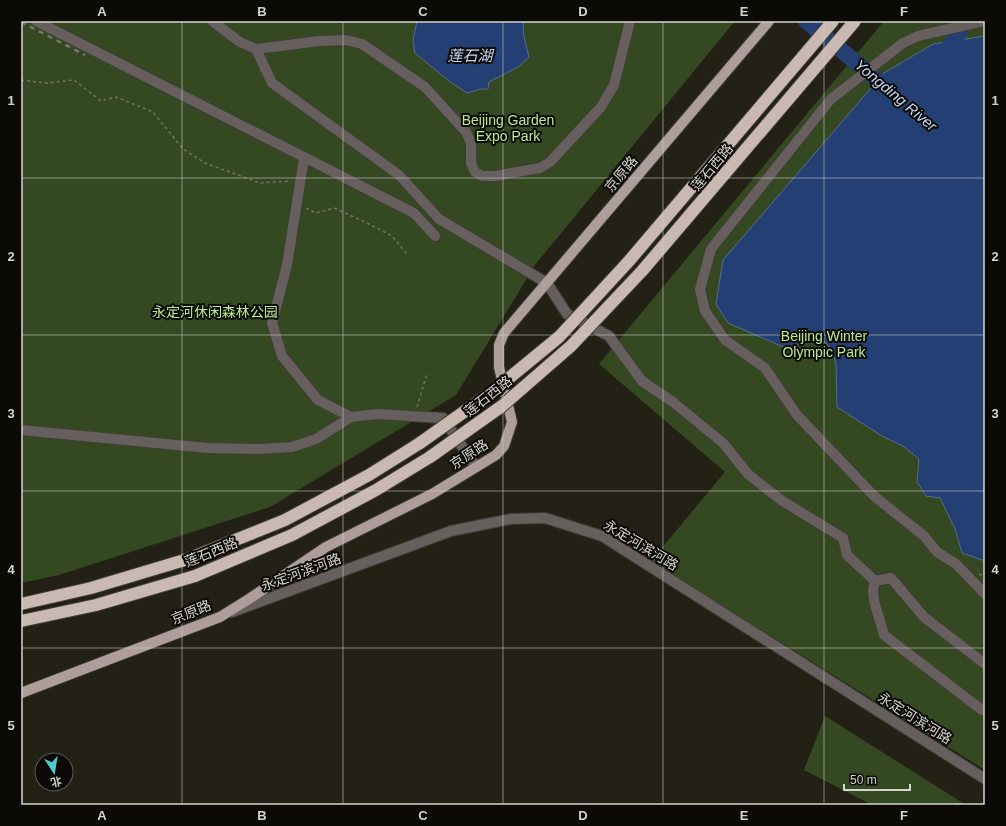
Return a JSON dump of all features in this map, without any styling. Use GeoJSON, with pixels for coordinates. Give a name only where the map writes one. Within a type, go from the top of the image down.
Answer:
{"type":"FeatureCollection","features":[{"type":"Feature","properties":{"kind":"highway","name":"莲石西路"},"geometry":{"type":"LineString","coordinates":[[21,604],[91,588],[188,559],[285,520],[369,475],[420,443],[492,392],[558,337],[629,261],[833,21]]}},
{"type":"Feature","properties":{"kind":"highway","name":"莲石西路"},"geometry":{"type":"LineString","coordinates":[[21,621],[96,605],[195,576],[292,535],[376,490],[430,457],[502,406],[571,346],[642,271],[855,21]]}},
{"type":"Feature","properties":{"kind":"main road","name":"京原路"},"geometry":{"type":"LineString","coordinates":[[21,693],[220,617],[326,547],[432,494],[496,455],[504,446],[512,422],[499,367],[498,345],[504,333],[768,23]]}},
{"type":"Feature","properties":{"kind":"street"},"geometry":{"type":"LineString","coordinates":[[36,21],[414,213],[435,236]]}},
{"type":"Feature","properties":{"kind":"street"},"geometry":{"type":"LineString","coordinates":[[212,21],[240,42],[256,49],[320,41],[346,40],[362,44],[425,87],[466,132],[471,143],[471,164],[475,172],[482,176],[495,176],[540,168],[550,162],[601,107],[614,85],[630,21]]}},
{"type":"Feature","properties":{"kind":"street"},"geometry":{"type":"LineString","coordinates":[[984,21],[918,36],[903,43],[831,99],[711,250],[700,289],[705,311],[726,340],[765,368],[797,415],[874,496],[924,536],[937,552],[956,564],[985,594]]}},
{"type":"Feature","properties":{"kind":"street"},"geometry":{"type":"LineString","coordinates":[[256,49],[272,83],[399,175],[439,219],[547,283],[567,314],[609,336],[642,380],[673,402],[723,443],[748,474],[781,500],[811,520],[834,531],[843,538],[847,555],[875,580],[891,578],[924,617],[985,664]]}},
{"type":"Feature","properties":{"kind":"street"},"geometry":{"type":"LineString","coordinates":[[304,158],[287,265],[272,323],[282,356],[318,400],[351,417]]}},
{"type":"Feature","properties":{"kind":"street"},"geometry":{"type":"LineString","coordinates":[[21,430],[208,448],[259,450],[292,446],[316,439],[351,417],[377,414],[443,418],[476,467]]}},
{"type":"Feature","properties":{"kind":"street","name":"永定河滨河路"},"geometry":{"type":"LineString","coordinates":[[220,617],[451,531],[511,519],[544,518],[602,536],[985,779]]}},
{"type":"Feature","properties":{"kind":"street"},"geometry":{"type":"LineString","coordinates":[[875,580],[874,601],[884,635],[982,710]]}},
{"type":"Feature","properties":{"kind":"path"},"geometry":{"type":"LineString","coordinates":[[21,80],[46,83],[74,80],[101,101],[116,98],[153,112],[183,149],[205,163],[260,183],[301,180]]}},
{"type":"Feature","properties":{"kind":"path"},"geometry":{"type":"LineString","coordinates":[[297,204],[316,213],[334,208],[367,222],[392,236],[407,254]]}},
{"type":"Feature","properties":{"kind":"path"},"geometry":{"type":"LineString","coordinates":[[414,417],[427,374]]}},
{"type":"Feature","properties":{"kind":"green space","name":"永定河休闲森林公园"},"geometry":{"type":"Polygon","coordinates":[[[21,21],[735,21],[535,265],[456,395],[270,507],[59,575],[21,583],[21,21]]]}},
{"type":"Feature","properties":{"kind":"green space","name":"Beijing Winter Olympic Park"},"geometry":{"type":"Polygon","coordinates":[[[884,21],[985,21],[985,770],[651,561],[725,472],[599,364],[884,21]]]}},
{"type":"Feature","properties":{"kind":"green space"},"geometry":{"type":"Polygon","coordinates":[[[825,716],[966,805],[872,805],[804,770],[825,716]]]}},
{"type":"Feature","properties":{"kind":"water","name":"莲石湖"},"geometry":{"type":"Polygon","coordinates":[[[417,21],[523,21],[524,37],[529,57],[518,67],[489,82],[488,89],[480,89],[467,93],[449,81],[415,53],[413,40],[417,21]]]}},
{"type":"Feature","properties":{"kind":"water"},"geometry":{"type":"Polygon","coordinates":[[[985,36],[985,561],[962,553],[955,529],[940,498],[926,496],[917,482],[919,459],[903,446],[882,436],[837,407],[836,363],[831,349],[819,335],[788,349],[728,323],[716,304],[723,260],[884,73],[933,44],[985,36]]]}},
{"type":"Feature","properties":{"kind":"waterway","name":"Yongding River"},"geometry":{"type":"LineString","coordinates":[[806,21],[894,94]]}},
{"type":"Feature","properties":{"kind":"waterway"},"geometry":{"type":"LineString","coordinates":[[941,58],[960,32]]}},
{"type":"Feature","properties":{"kind":"railway"},"geometry":{"type":"LineString","coordinates":[[21,22],[85,55]]}},
{"type":"Feature","properties":{"kind":"park label","name":"Beijing Garden Expo Park"},"geometry":{"type":"Point","coordinates":[508,128]}}]}
